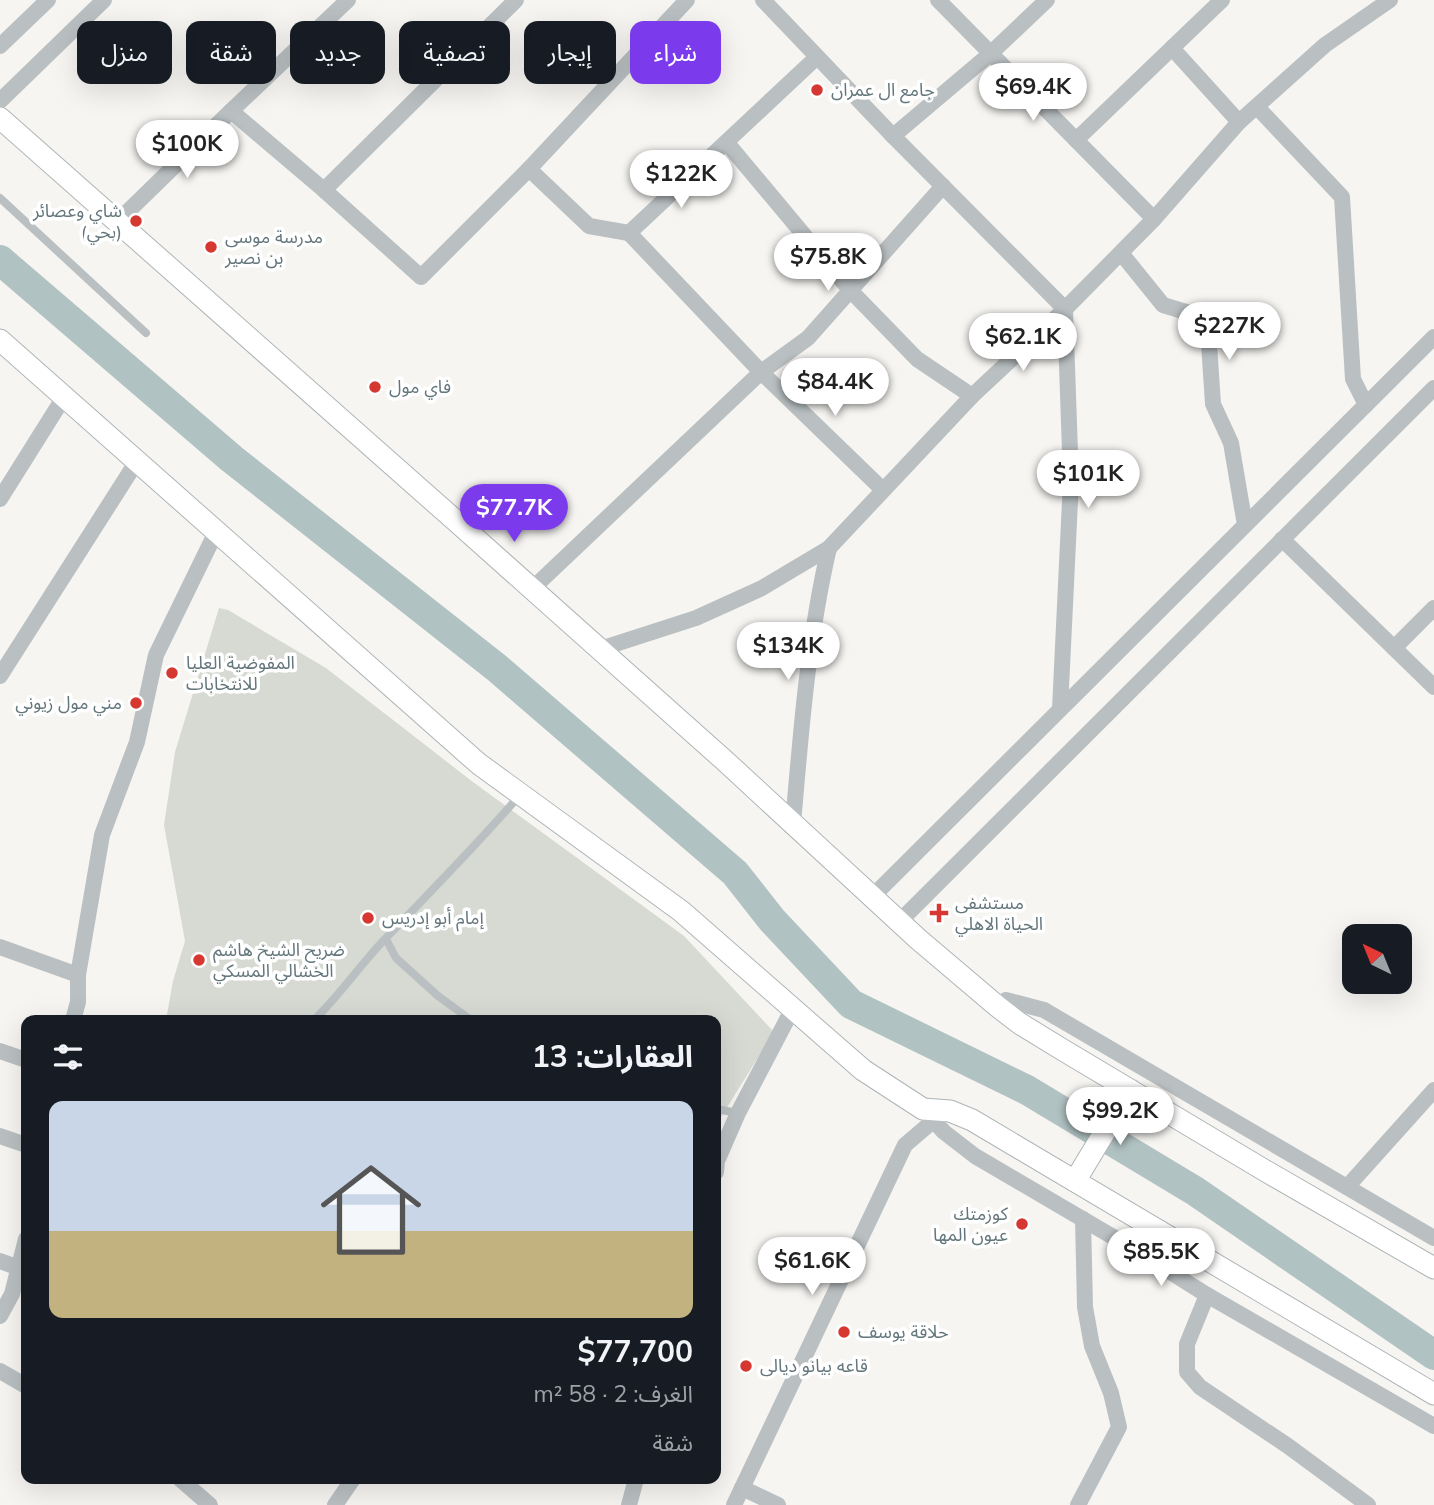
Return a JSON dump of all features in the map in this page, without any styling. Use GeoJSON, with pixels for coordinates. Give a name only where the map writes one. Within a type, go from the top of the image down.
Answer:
{"type":"FeatureCollection","features":[{"type":"Feature","properties":{"kind":"street"},"geometry":{"type":"LineString","coordinates":[[0,46],[48,0]]}},
{"type":"Feature","properties":{"kind":"street"},"geometry":{"type":"LineString","coordinates":[[0,101],[104,0]]}},
{"type":"Feature","properties":{"kind":"street"},"geometry":{"type":"LineString","coordinates":[[116,223],[348,0]]}},
{"type":"Feature","properties":{"kind":"street"},"geometry":{"type":"LineString","coordinates":[[324,190],[516,0]]}},
{"type":"Feature","properties":{"kind":"street"},"geometry":{"type":"LineString","coordinates":[[231,111],[421,277],[529,169],[687,0]]}},
{"type":"Feature","properties":{"kind":"street"},"geometry":{"type":"LineString","coordinates":[[764,0],[893,136],[1065,309],[1071,480],[1060,709]]}},
{"type":"Feature","properties":{"kind":"street"},"geometry":{"type":"LineString","coordinates":[[938,0],[1154,219]]}},
{"type":"Feature","properties":{"kind":"street"},"geometry":{"type":"LineString","coordinates":[[893,136],[990,54],[1046,0]]}},
{"type":"Feature","properties":{"kind":"street"},"geometry":{"type":"LineString","coordinates":[[1076,140],[1222,0]]}},
{"type":"Feature","properties":{"kind":"street"},"geometry":{"type":"LineString","coordinates":[[600,649],[696,618],[762,588],[829,548],[972,396],[1065,309],[1154,219],[1239,122],[1325,46],[1390,0]]}},
{"type":"Feature","properties":{"kind":"street"},"geometry":{"type":"LineString","coordinates":[[1172,48],[1239,122]]}},
{"type":"Feature","properties":{"kind":"street"},"geometry":{"type":"LineString","coordinates":[[629,233],[817,57]]}},
{"type":"Feature","properties":{"kind":"street"},"geometry":{"type":"LineString","coordinates":[[1257,107],[1342,197],[1353,379],[1366,405]]}},
{"type":"Feature","properties":{"kind":"street"},"geometry":{"type":"LineString","coordinates":[[0,118],[600,649],[899,922],[996,1006],[1019,1023],[1130,1090],[1434,1268]]}},
{"type":"Feature","properties":{"kind":"street"},"geometry":{"type":"LineString","coordinates":[[727,143],[850,290],[916,359],[972,396]]}},
{"type":"Feature","properties":{"kind":"street"},"geometry":{"type":"LineString","coordinates":[[529,169],[589,226],[629,233],[761,372],[883,491]]}},
{"type":"Feature","properties":{"kind":"street"},"geometry":{"type":"LineString","coordinates":[[531,589],[761,372],[808,338],[943,186]]}},
{"type":"Feature","properties":{"kind":"street"},"geometry":{"type":"LineString","coordinates":[[1121,253],[1163,305],[1196,315],[1209,330],[1213,404],[1231,443],[1245,525]]}},
{"type":"Feature","properties":{"kind":"street"},"geometry":{"type":"LineString","coordinates":[[872,897],[1434,337]]}},
{"type":"Feature","properties":{"kind":"street"},"geometry":{"type":"LineString","coordinates":[[0,340],[480,764],[681,911],[863,1070],[928,1115],[959,1145],[1138,1251],[1207,1296],[1434,1426]]}},
{"type":"Feature","properties":{"kind":"street"},"geometry":{"type":"LineString","coordinates":[[899,922],[1434,388]]}},
{"type":"Feature","properties":{"kind":"street"},"geometry":{"type":"LineString","coordinates":[[0,499],[64,397]]}},
{"type":"Feature","properties":{"kind":"street"},"geometry":{"type":"LineString","coordinates":[[0,676],[137,461]]}},
{"type":"Feature","properties":{"kind":"street"},"geometry":{"type":"LineString","coordinates":[[75,1015],[78,975],[102,835],[137,742],[156,655],[216,532]]}},
{"type":"Feature","properties":{"kind":"street"},"geometry":{"type":"LineString","coordinates":[[1282,539],[1434,687]]}},
{"type":"Feature","properties":{"kind":"street"},"geometry":{"type":"LineString","coordinates":[[793,824],[815,614],[829,548]]}},
{"type":"Feature","properties":{"kind":"street"},"geometry":{"type":"LineString","coordinates":[[1394,648],[1434,608]]}},
{"type":"Feature","properties":{"kind":"street"},"geometry":{"type":"LineString","coordinates":[[0,947],[78,975]]}},
{"type":"Feature","properties":{"kind":"street"},"geometry":{"type":"LineString","coordinates":[[996,1006],[1006,1000],[1044,1010],[1434,1238]]}},
{"type":"Feature","properties":{"kind":"street"},"geometry":{"type":"LineString","coordinates":[[723,1130],[738,1113],[792,1010]]}},
{"type":"Feature","properties":{"kind":"street"},"geometry":{"type":"LineString","coordinates":[[0,1051],[21,1058]]}},
{"type":"Feature","properties":{"kind":"street"},"geometry":{"type":"LineString","coordinates":[[1075,1181],[1130,1090]]}},
{"type":"Feature","properties":{"kind":"street"},"geometry":{"type":"LineString","coordinates":[[1347,1187],[1434,1090]]}},
{"type":"Feature","properties":{"kind":"street"},"geometry":{"type":"LineString","coordinates":[[734,1505],[905,1145],[928,1115],[936,1109],[961,1115],[1434,1394]]}},
{"type":"Feature","properties":{"kind":"street"},"geometry":{"type":"LineString","coordinates":[[0,1136],[21,1142]]}},
{"type":"Feature","properties":{"kind":"street"},"geometry":{"type":"LineString","coordinates":[[1078,1505],[1119,1427],[1111,1394],[1092,1346],[1085,1307],[1083,1219]]}},
{"type":"Feature","properties":{"kind":"street"},"geometry":{"type":"LineString","coordinates":[[1138,1251],[1151,1227]]}},
{"type":"Feature","properties":{"kind":"street"},"geometry":{"type":"LineString","coordinates":[[0,1316],[12,1294],[21,1260]]}},
{"type":"Feature","properties":{"kind":"street"},"geometry":{"type":"LineString","coordinates":[[0,1261],[19,1268]]}},
{"type":"Feature","properties":{"kind":"street"},"geometry":{"type":"LineString","coordinates":[[1207,1296],[1187,1343],[1187,1372],[1200,1387],[1288,1446],[1368,1505]]}},
{"type":"Feature","properties":{"kind":"street"},"geometry":{"type":"LineString","coordinates":[[0,1371],[21,1383]]}},
{"type":"Feature","properties":{"kind":"street"},"geometry":{"type":"LineString","coordinates":[[186,1484],[211,1505]]}},
{"type":"Feature","properties":{"kind":"street"},"geometry":{"type":"LineString","coordinates":[[335,1505],[348,1484]]}},
{"type":"Feature","properties":{"kind":"street"},"geometry":{"type":"LineString","coordinates":[[629,1505],[635,1484]]}},
{"type":"Feature","properties":{"kind":"street"},"geometry":{"type":"LineString","coordinates":[[742,1488],[778,1505]]}},
{"type":"Feature","properties":{"kind":"lane"},"geometry":{"type":"LineString","coordinates":[[0,198],[146,333]]}},
{"type":"Feature","properties":{"kind":"lane"},"geometry":{"type":"LineString","coordinates":[[319,1015],[521,794]]}},
{"type":"Feature","properties":{"kind":"lane"},"geometry":{"type":"LineString","coordinates":[[386,939],[396,958],[438,996],[464,1015]]}},
{"type":"Feature","properties":{"kind":"lane"},"geometry":{"type":"LineString","coordinates":[[721,1110],[738,1113]]}},
{"type":"Feature","properties":{"kind":"shaded area"},"geometry":{"type":"Polygon","coordinates":[[[219,608],[228,610],[326,668],[473,782],[684,936],[774,1032],[721,1117],[721,1015],[167,1015],[173,981],[185,941],[164,825],[175,752],[219,608]]]}},
{"type":"Feature","properties":{"kind":"waterway"},"geometry":{"type":"LineString","coordinates":[[0,260],[232,459],[497,668],[735,873],[772,920],[851,1004],[1027,1090],[1195,1191],[1434,1355]]}},
{"type":"Feature","properties":{"kind":"place","name":"جامع ال عمران"},"geometry":{"type":"Point","coordinates":[817,90]}},
{"type":"Feature","properties":{"kind":"place","name":"شاي وعصائر (بحي)"},"geometry":{"type":"Point","coordinates":[136,221]}},
{"type":"Feature","properties":{"kind":"place","name":"مدرسة موسى بن نصير"},"geometry":{"type":"Point","coordinates":[211,247]}},
{"type":"Feature","properties":{"kind":"place","name":"فاي مول"},"geometry":{"type":"Point","coordinates":[375,387]}},
{"type":"Feature","properties":{"kind":"place","name":"المفوضية العليا للانتخابات"},"geometry":{"type":"Point","coordinates":[172,673]}},
{"type":"Feature","properties":{"kind":"place","name":"مني مول زيوني"},"geometry":{"type":"Point","coordinates":[136,703]}},
{"type":"Feature","properties":{"kind":"place","name":"مستشفى الحياة الاهلي"},"geometry":{"type":"Point","coordinates":[939,913]}},
{"type":"Feature","properties":{"kind":"place","name":"إمام أبو إدريس"},"geometry":{"type":"Point","coordinates":[368,918]}},
{"type":"Feature","properties":{"kind":"place","name":"ضريح الشيخ هاشم الخشالي المسكي"},"geometry":{"type":"Point","coordinates":[199,960]}},
{"type":"Feature","properties":{"kind":"place","name":"كوزمتك عيون المها"},"geometry":{"type":"Point","coordinates":[1022,1224]}},
{"type":"Feature","properties":{"kind":"place","name":"حلاقة يوسف"},"geometry":{"type":"Point","coordinates":[844,1332]}},
{"type":"Feature","properties":{"kind":"place","name":"قاعه بيانو ديالى"},"geometry":{"type":"Point","coordinates":[746,1366]}}]}
